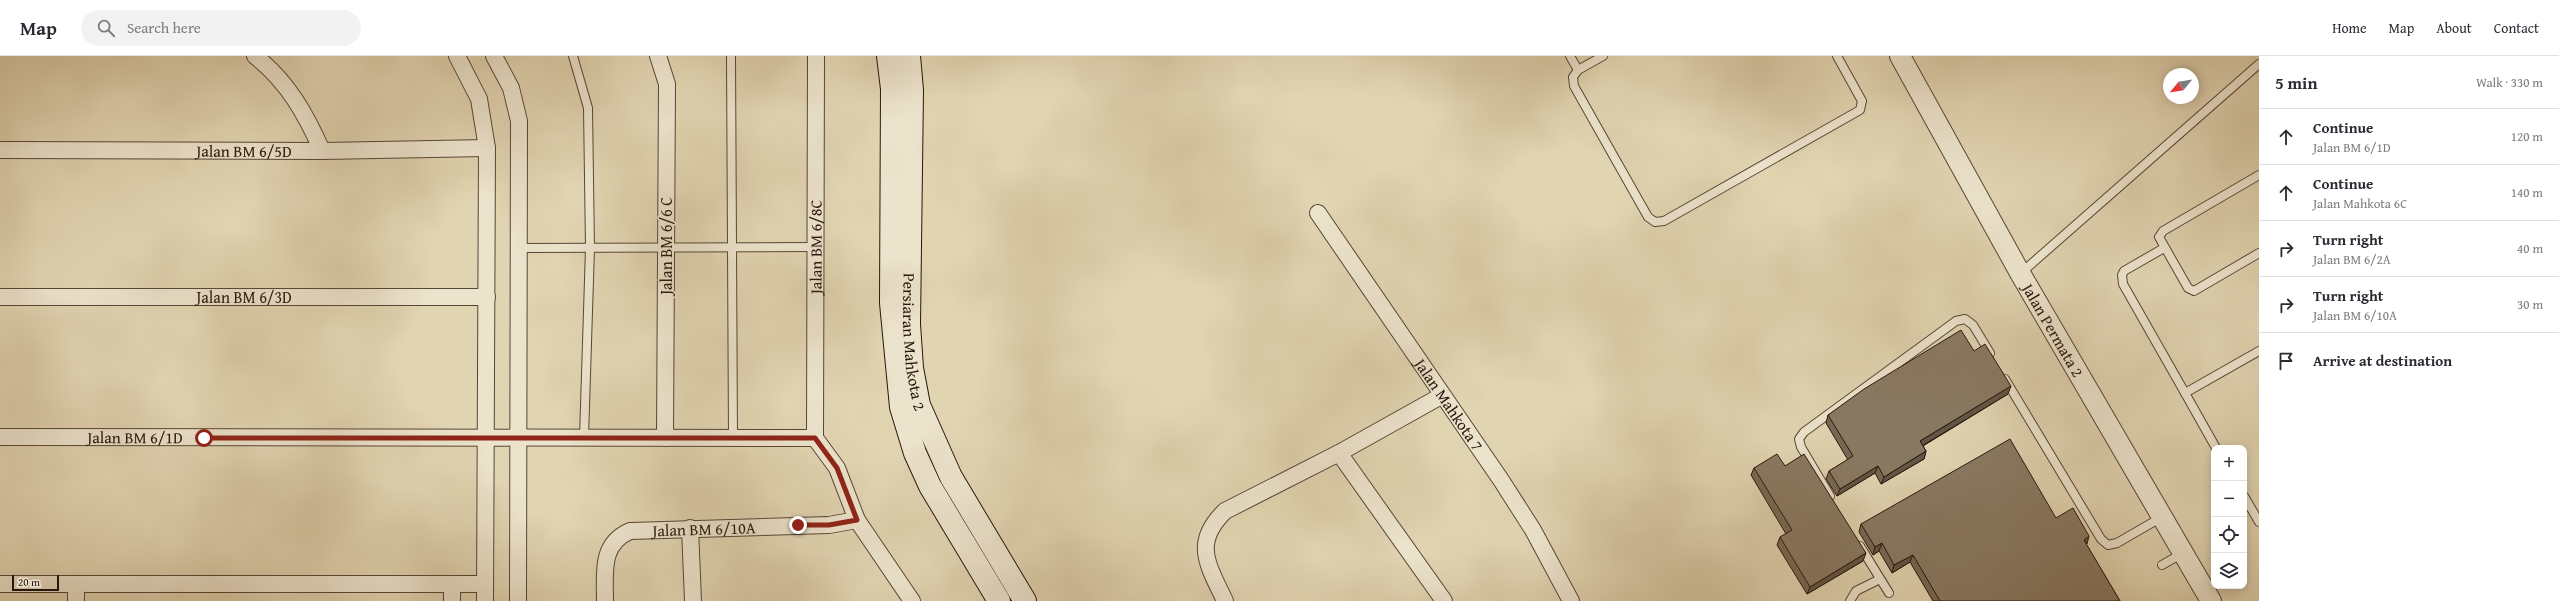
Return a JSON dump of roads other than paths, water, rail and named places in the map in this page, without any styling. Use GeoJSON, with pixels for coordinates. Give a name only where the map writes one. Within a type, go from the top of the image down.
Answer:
{"type":"FeatureCollection","features":[{"type":"Feature","properties":{"kind":"main road","name":"Persiaran Mahkota 2"},"geometry":{"type":"LineString","coordinates":[[888,56],[902,89],[909,324],[912,368],[919,405],[951,477],[1025,601]]}},
{"type":"Feature","properties":{"kind":"main road","name":"Persiaran Mahkota 2"},"geometry":{"type":"LineString","coordinates":[[909,56],[902,89],[891,303],[901,407],[915,453],[930,486],[999,601]]}},
{"type":"Feature","properties":{"kind":"street"},"geometry":{"type":"LineString","coordinates":[[255,56],[272,68],[292,93],[322,151]]}},
{"type":"Feature","properties":{"kind":"street"},"geometry":{"type":"LineString","coordinates":[[456,56],[479,99],[487,148],[484,601]]}},
{"type":"Feature","properties":{"kind":"street"},"geometry":{"type":"LineString","coordinates":[[494,56],[511,88],[519,121],[518,601]]}},
{"type":"Feature","properties":{"kind":"street","name":"Jalan BM 6/6 C"},"geometry":{"type":"LineString","coordinates":[[658,56],[667,84],[665,438]]}},
{"type":"Feature","properties":{"kind":"street","name":"Jalan BM 6/8C"},"geometry":{"type":"LineString","coordinates":[[815,438],[814,247],[816,56]]}},
{"type":"Feature","properties":{"kind":"street","name":"Jalan Permata 2"},"geometry":{"type":"LineString","coordinates":[[1900,56],[2020,273],[2211,601]]}},
{"type":"Feature","properties":{"kind":"street","name":"Jalan BM 6/5D"},"geometry":{"type":"LineString","coordinates":[[0,150],[322,151],[487,148]]}},
{"type":"Feature","properties":{"kind":"street","name":"Jalan Mahkota 7"},"geometry":{"type":"LineString","coordinates":[[1318,213],[1533,530],[1572,601]]}},
{"type":"Feature","properties":{"kind":"street","name":"Jalan BM 6/3D"},"geometry":{"type":"LineString","coordinates":[[0,297],[487,297]]}},
{"type":"Feature","properties":{"kind":"street"},"geometry":{"type":"LineString","coordinates":[[1224,601],[1206,560],[1206,538],[1216,519],[1225,511],[1339,453],[1441,396]]}},
{"type":"Feature","properties":{"kind":"street","name":"Jalan BM 6/1D"},"geometry":{"type":"LineString","coordinates":[[0,437],[815,438]]}},
{"type":"Feature","properties":{"kind":"street"},"geometry":{"type":"LineString","coordinates":[[815,438],[837,468],[857,520],[912,601]]}},
{"type":"Feature","properties":{"kind":"street"},"geometry":{"type":"LineString","coordinates":[[1339,453],[1444,601]]}},
{"type":"Feature","properties":{"kind":"street","name":"Jalan BM 6/10A"},"geometry":{"type":"LineString","coordinates":[[605,601],[607,555],[611,546],[620,536],[636,529],[829,525],[857,520]]}},
{"type":"Feature","properties":{"kind":"street"},"geometry":{"type":"LineString","coordinates":[[690,528],[693,601]]}},
{"type":"Feature","properties":{"kind":"street"},"geometry":{"type":"LineString","coordinates":[[0,584],[485,584]]}},
{"type":"Feature","properties":{"kind":"street"},"geometry":{"type":"LineString","coordinates":[[76,584],[76,601]]}},
{"type":"Feature","properties":{"kind":"street"},"geometry":{"type":"LineString","coordinates":[[452,584],[452,601]]}},
{"type":"Feature","properties":{"kind":"lane"},"geometry":{"type":"LineString","coordinates":[[573,56],[588,108],[590,248],[584,438]]}},
{"type":"Feature","properties":{"kind":"lane"},"geometry":{"type":"LineString","coordinates":[[731,56],[733,438]]}},
{"type":"Feature","properties":{"kind":"lane"},"geometry":{"type":"LineString","coordinates":[[1570,56],[1578,70]]}},
{"type":"Feature","properties":{"kind":"lane"},"geometry":{"type":"LineString","coordinates":[[1602,56],[1578,70],[1573,77],[1574,86],[1648,217],[1655,222],[1664,221],[1860,110],[1862,101],[1837,56]]}},
{"type":"Feature","properties":{"kind":"lane"},"geometry":{"type":"LineString","coordinates":[[2020,273],[2259,64]]}},
{"type":"Feature","properties":{"kind":"lane"},"geometry":{"type":"LineString","coordinates":[[2259,175],[2163,231],[2159,237],[2188,288],[2194,291],[2259,253]]}},
{"type":"Feature","properties":{"kind":"lane"},"geometry":{"type":"LineString","coordinates":[[518,248],[814,247]]}},
{"type":"Feature","properties":{"kind":"lane"},"geometry":{"type":"LineString","coordinates":[[2164,248],[2124,271],[2122,275],[2123,284],[2214,445]]}},
{"type":"Feature","properties":{"kind":"lane"},"geometry":{"type":"LineString","coordinates":[[1836,506],[1801,447],[1799,439],[1804,432],[1956,321],[1965,319],[1973,325],[1993,358]]}},
{"type":"Feature","properties":{"kind":"lane"},"geometry":{"type":"LineString","coordinates":[[2184,393],[2259,351]]}},
{"type":"Feature","properties":{"kind":"lane"},"geometry":{"type":"LineString","coordinates":[[2001,372],[2100,539],[2108,544],[2117,543],[2162,517]]}},
{"type":"Feature","properties":{"kind":"lane"},"geometry":{"type":"LineString","coordinates":[[2247,501],[2259,522]]}},
{"type":"Feature","properties":{"kind":"lane"},"geometry":{"type":"LineString","coordinates":[[1856,539],[1888,593]]}},
{"type":"Feature","properties":{"kind":"lane"},"geometry":{"type":"LineString","coordinates":[[2162,565],[2182,553]]}},
{"type":"Feature","properties":{"kind":"lane"},"geometry":{"type":"LineString","coordinates":[[1850,601],[1856,591],[1880,579]]}}]}
